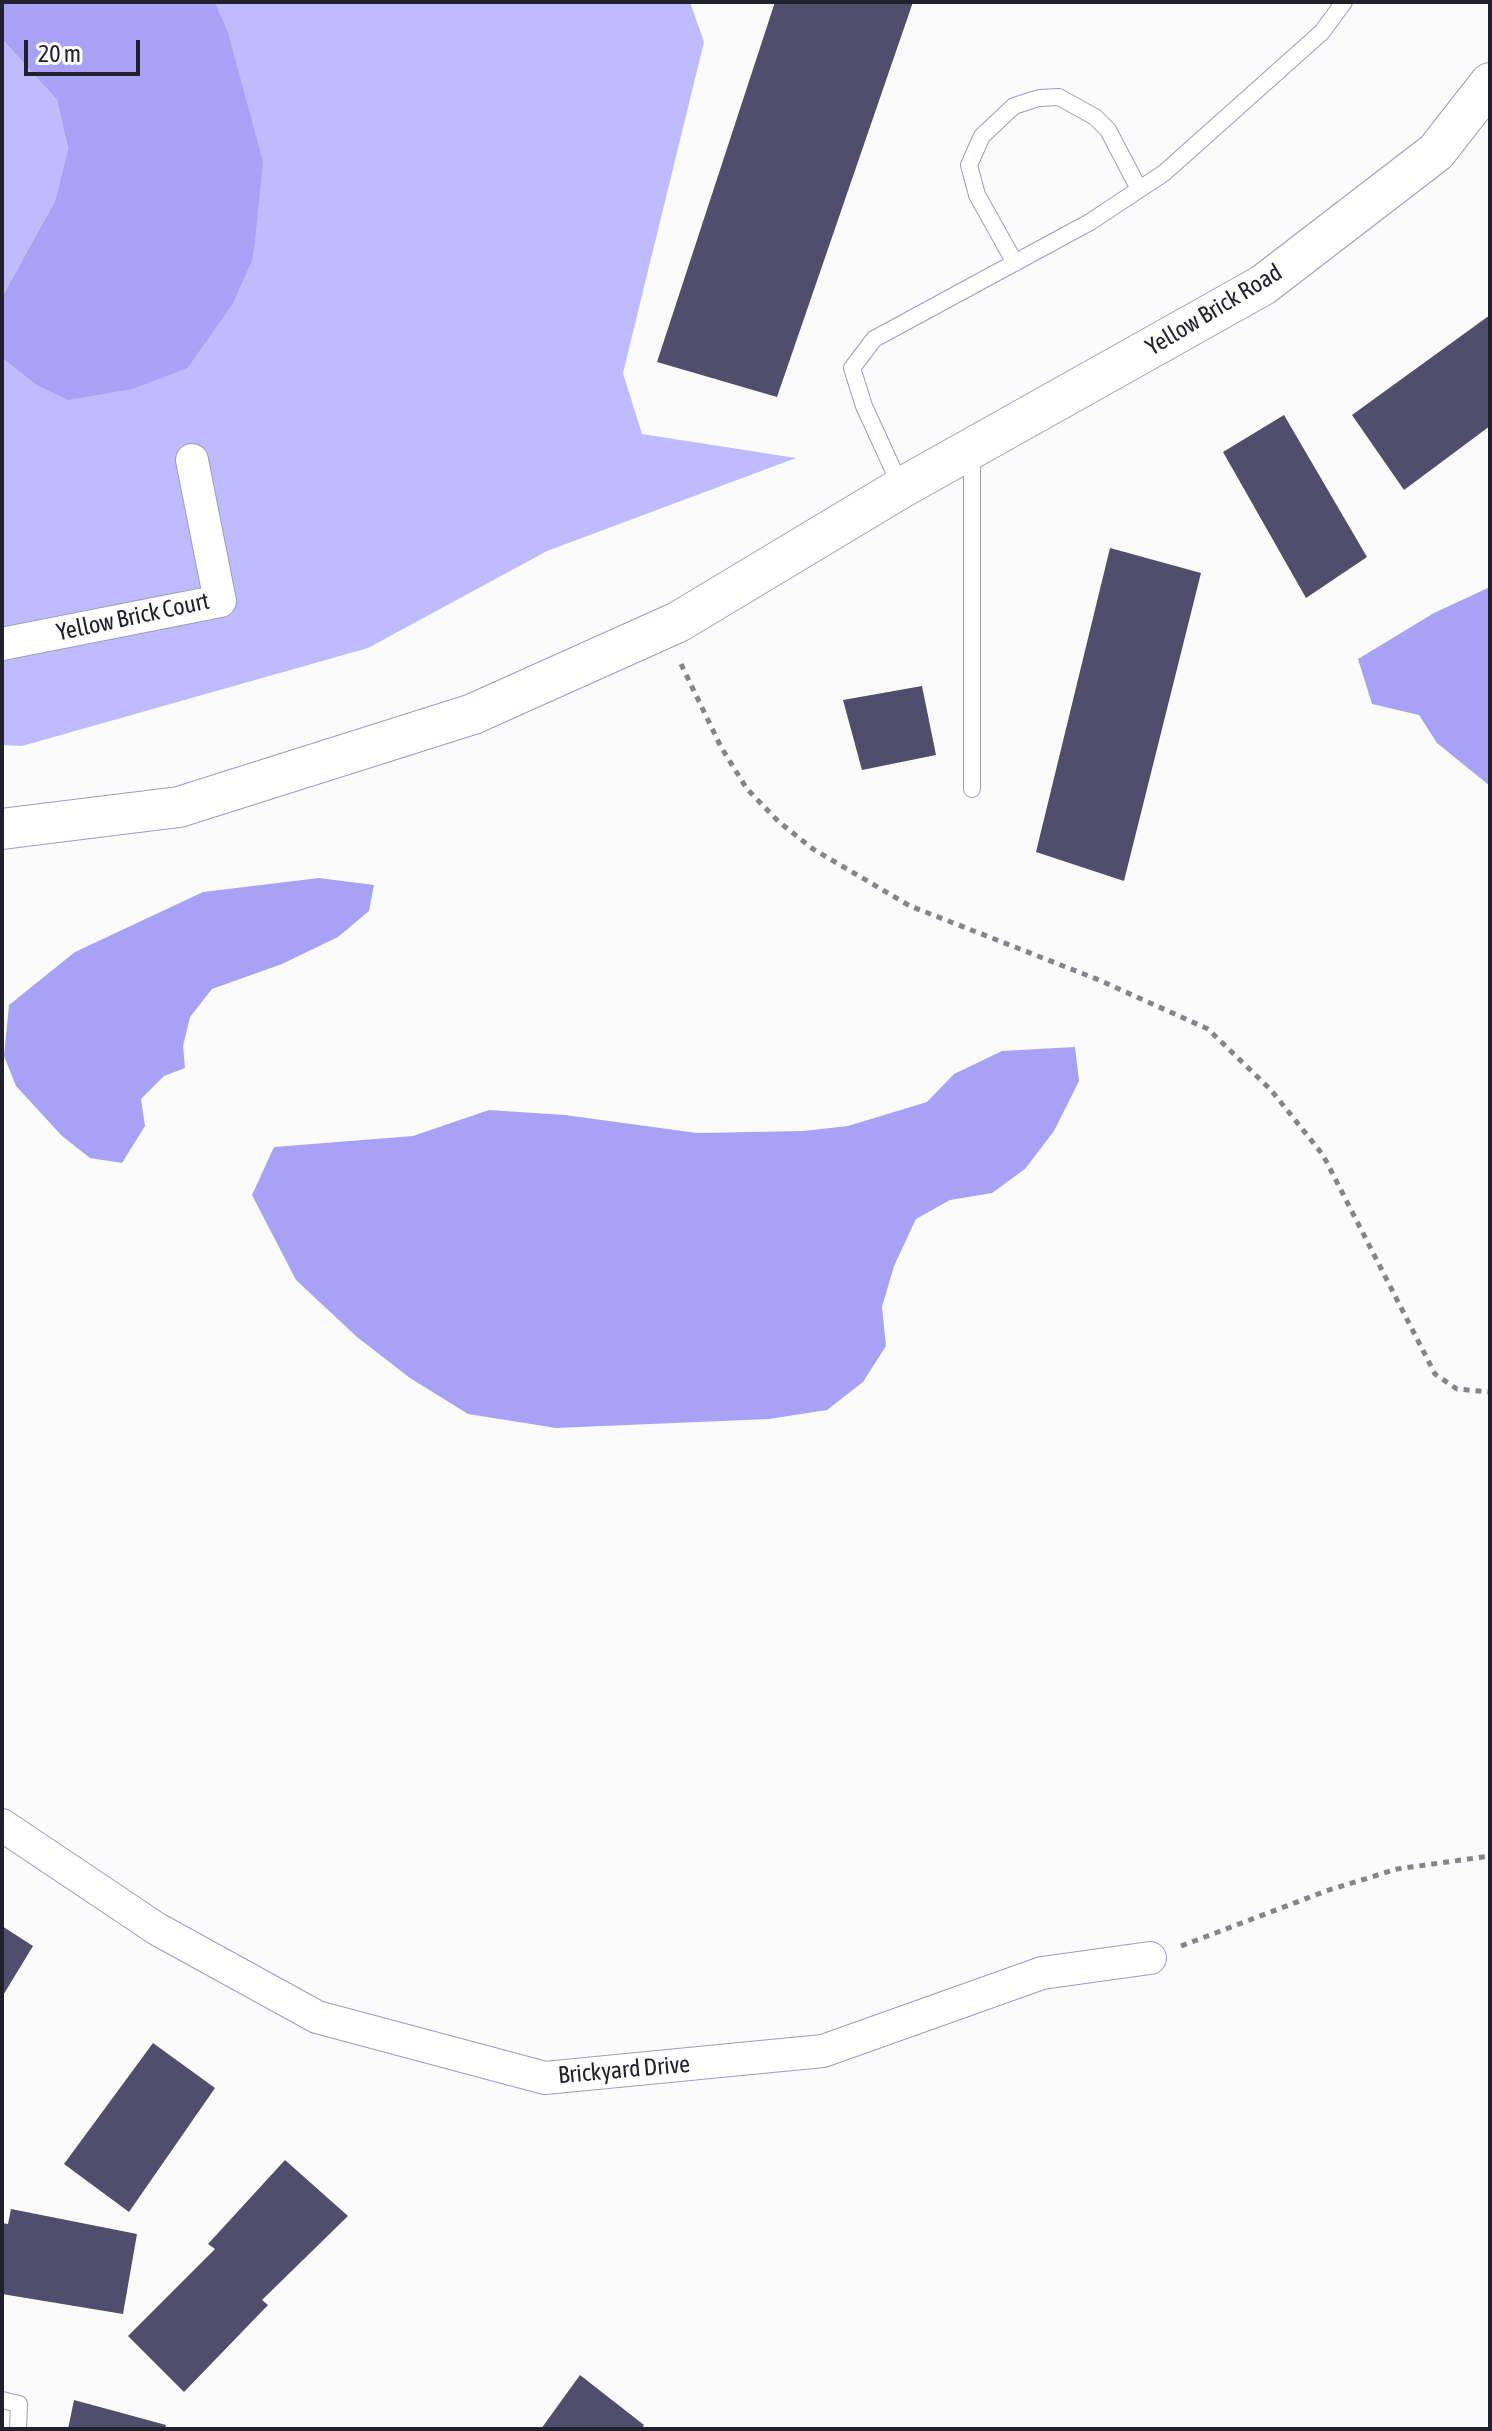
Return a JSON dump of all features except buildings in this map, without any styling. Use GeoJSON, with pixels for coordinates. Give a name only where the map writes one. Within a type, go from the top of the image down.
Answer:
{"type":"FeatureCollection","features":[{"type":"Feature","properties":{"kind":"street","name":"Yellow Brick Road"},"geometry":{"type":"LineString","coordinates":[[2,829],[179,807],[473,714],[662,630],[901,488],[972,451],[1263,285],[1436,152],[1490,83]]}},
{"type":"Feature","properties":{"kind":"street","name":"Yellow Brick Court"},"geometry":{"type":"LineString","coordinates":[[2,644],[220,601],[192,460]]}},
{"type":"Feature","properties":{"kind":"street","name":"Brickyard Drive"},"geometry":{"type":"LineString","coordinates":[[2,1825],[157,1929],[317,2017],[545,2078],[823,2051],[1042,1973],[1150,1958]]}},
{"type":"Feature","properties":{"kind":"lane"},"geometry":{"type":"LineString","coordinates":[[901,488],[864,406],[852,368],[874,339],[1090,222],[1164,173],[1322,32],[1344,2]]}},
{"type":"Feature","properties":{"kind":"lane"},"geometry":{"type":"LineString","coordinates":[[1015,263],[977,195],[969,165],[982,136],[1014,106],[1039,98],[1059,97],[1095,117],[1108,130],[1139,189]]}},
{"type":"Feature","properties":{"kind":"lane"},"geometry":{"type":"LineString","coordinates":[[972,451],[972,789]]}},
{"type":"Feature","properties":{"kind":"lane"},"geometry":{"type":"LineString","coordinates":[[2,2400],[19,2404],[18,2429]]}},
{"type":"Feature","properties":{"kind":"path"},"geometry":{"type":"LineString","coordinates":[[662,630],[721,747],[747,789],[778,821],[813,849],[910,906],[1099,980],[1208,1029],[1271,1090],[1323,1155],[1435,1374],[1457,1389],[1490,1392]]}},
{"type":"Feature","properties":{"kind":"path"},"geometry":{"type":"LineString","coordinates":[[1150,1958],[1313,1896],[1397,1869],[1490,1856]]}},
{"type":"Feature","properties":{"kind":"shaded area"},"geometry":{"type":"Polygon","coordinates":[[[2,2],[215,2],[227,29],[263,162],[253,259],[233,304],[188,368],[132,389],[68,400],[35,384],[2,358],[2,297],[55,201],[68,149],[57,100],[2,39],[2,2]]]}},
{"type":"Feature","properties":{"kind":"shaded area"},"geometry":{"type":"Polygon","coordinates":[[[215,2],[690,2],[704,42],[623,373],[642,434],[796,458],[547,551],[368,648],[22,746],[2,745],[2,358],[35,384],[161,377],[188,368],[233,304],[253,259],[256,211],[227,29],[215,2]]]}},
{"type":"Feature","properties":{"kind":"shaded area"},"geometry":{"type":"Polygon","coordinates":[[[2,39],[57,100],[68,150],[55,201],[2,297],[2,39]]]}},
{"type":"Feature","properties":{"kind":"shaded area"},"geometry":{"type":"Polygon","coordinates":[[[1490,587],[1490,786],[1437,743],[1419,715],[1372,704],[1358,659],[1434,613],[1490,587]]]}},
{"type":"Feature","properties":{"kind":"shaded area"},"geometry":{"type":"Polygon","coordinates":[[[319,878],[374,885],[369,911],[338,937],[282,964],[212,989],[190,1017],[183,1046],[185,1068],[164,1076],[141,1099],[145,1126],[122,1163],[90,1158],[62,1136],[16,1086],[4,1056],[9,1005],[75,952],[203,892],[319,878]]]}},
{"type":"Feature","properties":{"kind":"shaded area"},"geometry":{"type":"Polygon","coordinates":[[[1075,1047],[1079,1081],[1054,1131],[1025,1169],[992,1193],[950,1200],[916,1219],[894,1266],[882,1307],[886,1346],[863,1382],[827,1410],[769,1419],[556,1428],[468,1414],[410,1378],[357,1337],[296,1280],[252,1195],[274,1147],[413,1136],[489,1110],[565,1115],[697,1133],[803,1131],[848,1126],[927,1102],[954,1074],[1002,1051],[1075,1047]]]}}]}
